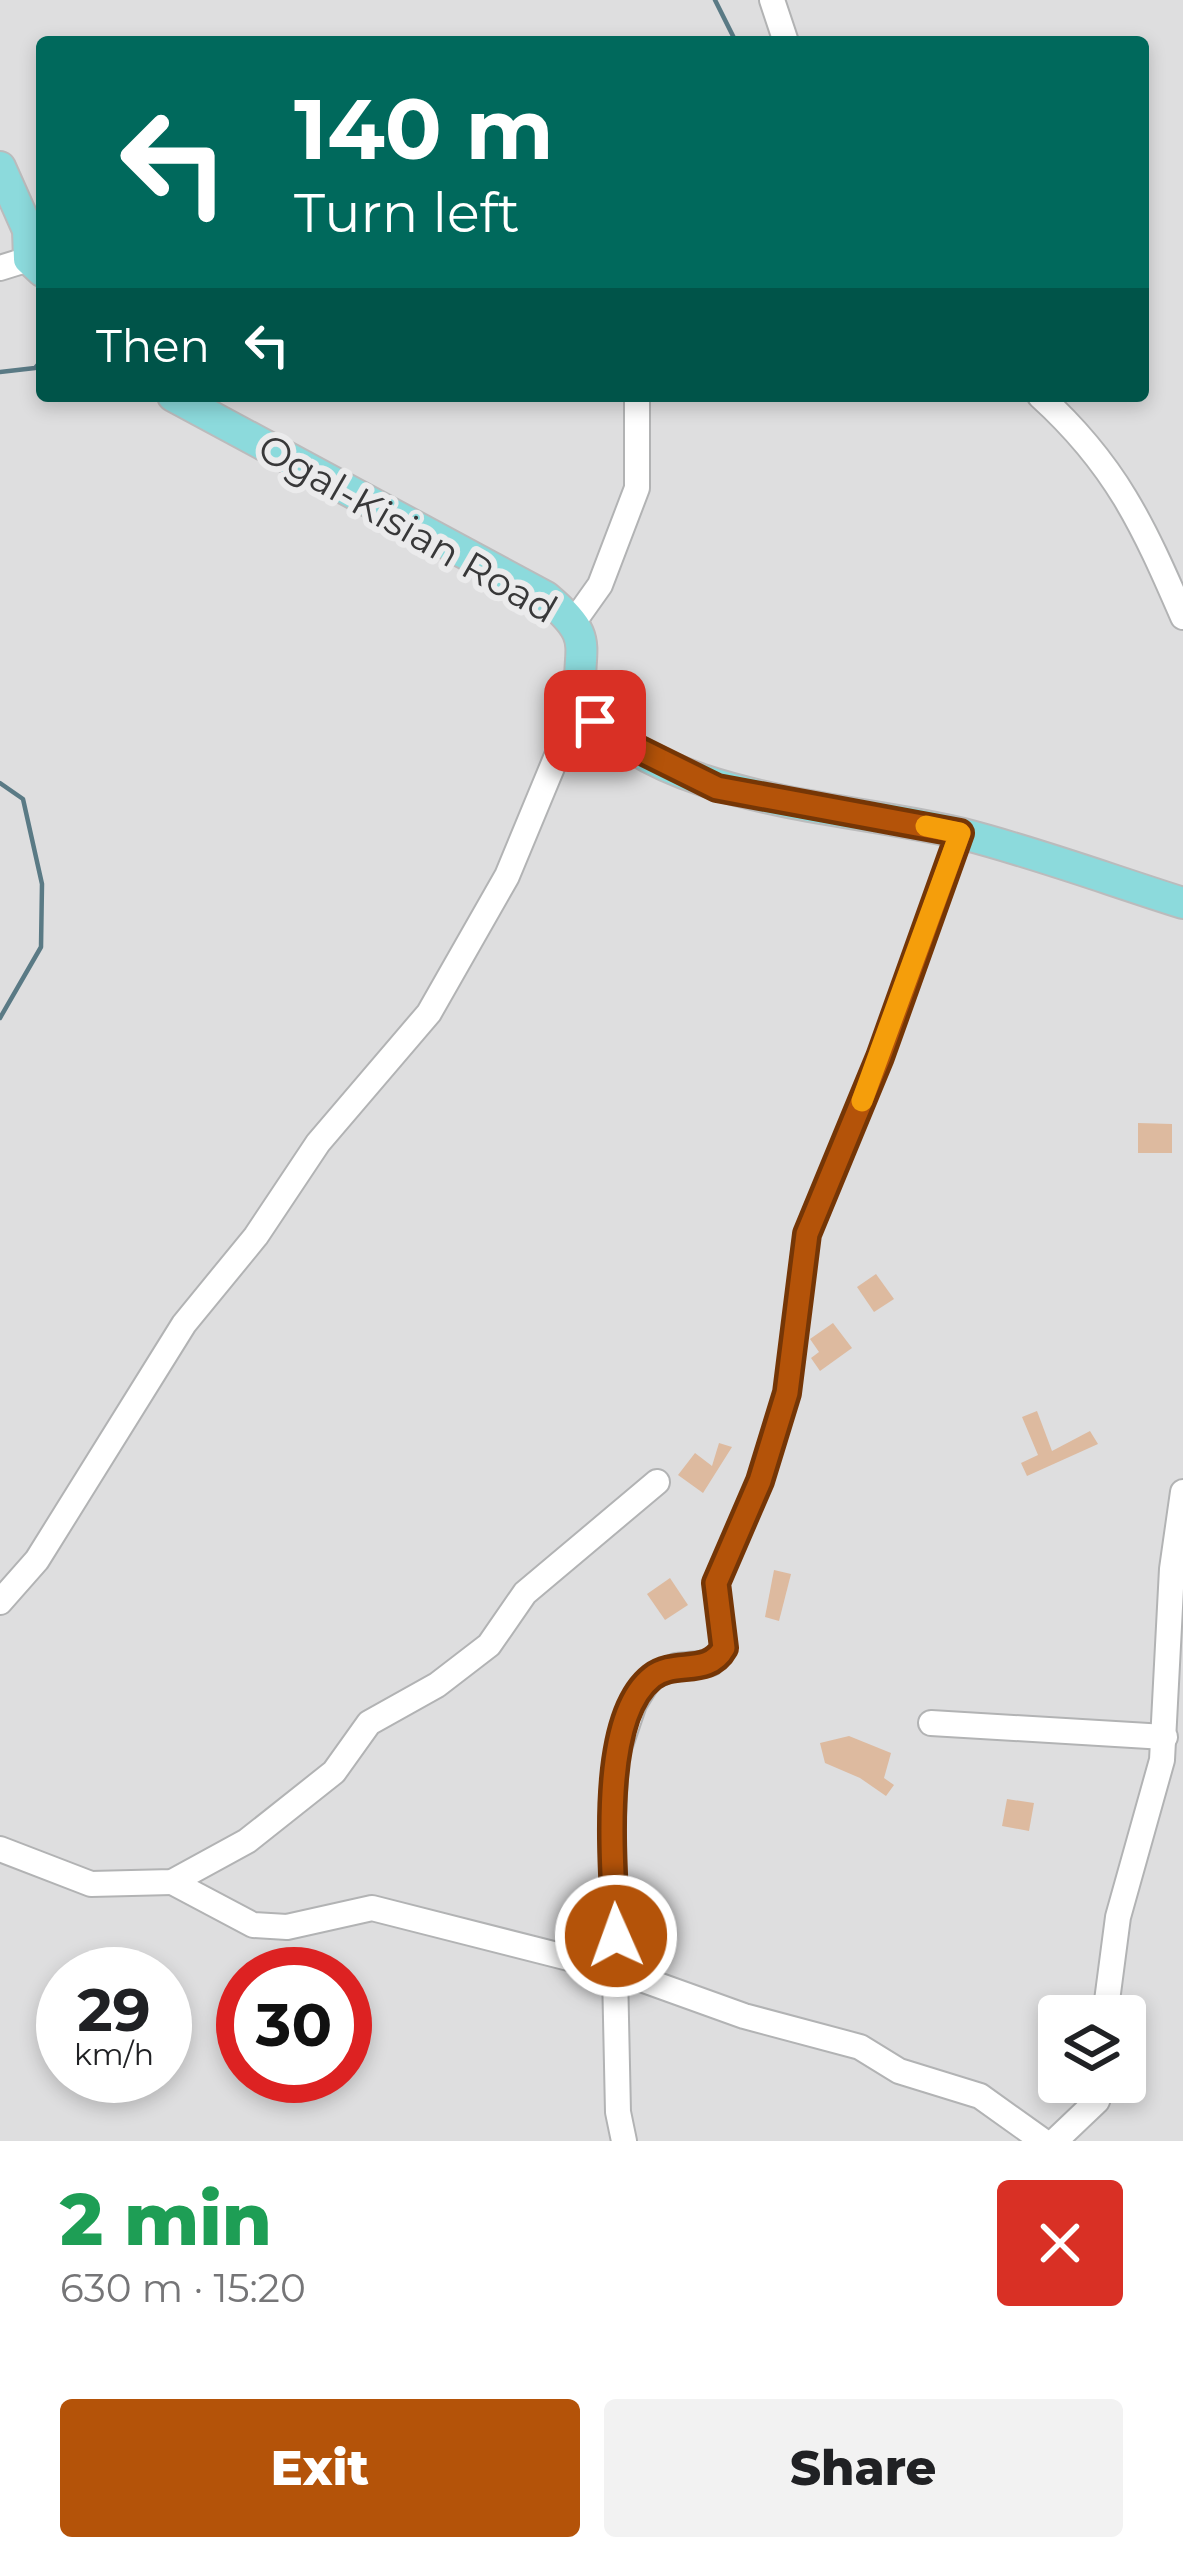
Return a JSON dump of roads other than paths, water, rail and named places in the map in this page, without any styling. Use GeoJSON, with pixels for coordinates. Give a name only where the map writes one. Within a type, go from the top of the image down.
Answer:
{"type":"FeatureCollection","features":[{"type":"Feature","properties":{"kind":"main road"},"geometry":{"type":"LineString","coordinates":[[0,166],[28,230],[24,266]]}},
{"type":"Feature","properties":{"kind":"main road","name":"Ogal-Kisian Road"},"geometry":{"type":"LineString","coordinates":[[184,402],[546,597],[572,623],[584,649],[580,700]]}},
{"type":"Feature","properties":{"kind":"main road"},"geometry":{"type":"LineString","coordinates":[[580,700],[595,721],[622,741],[717,788],[960,833],[1183,903]]}},
{"type":"Feature","properties":{"kind":"street"},"geometry":{"type":"LineString","coordinates":[[772,0],[784,36]]}},
{"type":"Feature","properties":{"kind":"street"},"geometry":{"type":"LineString","coordinates":[[572,623],[599,585],[637,488],[637,402]]}},
{"type":"Feature","properties":{"kind":"street"},"geometry":{"type":"LineString","coordinates":[[1046,402],[1109,469],[1183,616]]}},
{"type":"Feature","properties":{"kind":"street"},"geometry":{"type":"LineString","coordinates":[[0,1602],[38,1560],[184,1324],[256,1236],[317,1144],[429,1012],[507,876],[580,700]]}},
{"type":"Feature","properties":{"kind":"street"},"geometry":{"type":"LineString","coordinates":[[624,2141],[618,2112],[612,1810],[616,1757],[634,1704],[650,1678],[676,1666],[698,1668],[719,1657],[724,1648],[716,1583],[760,1481],[787,1393],[807,1234],[880,1057],[960,833]]}},
{"type":"Feature","properties":{"kind":"street"},"geometry":{"type":"LineString","coordinates":[[0,1850],[91,1883],[172,1882],[247,1841],[334,1772],[369,1723],[437,1685],[490,1645],[525,1593],[657,1482]]}},
{"type":"Feature","properties":{"kind":"street"},"geometry":{"type":"LineString","coordinates":[[1108,1995],[1118,1917],[1165,1737],[1183,1492]]}},
{"type":"Feature","properties":{"kind":"street"},"geometry":{"type":"LineString","coordinates":[[931,1723],[1165,1737]]}},
{"type":"Feature","properties":{"kind":"street"},"geometry":{"type":"LineString","coordinates":[[172,1882],[253,1925],[287,1927],[372,1908],[616,1970],[744,2016],[860,2047],[899,2071],[980,2096],[1043,2141]]}},
{"type":"Feature","properties":{"kind":"street"},"geometry":{"type":"LineString","coordinates":[[1054,2141],[1095,2103]]}},
{"type":"Feature","properties":{"kind":"waterway"},"geometry":{"type":"LineString","coordinates":[[715,0],[733,36]]}},
{"type":"Feature","properties":{"kind":"waterway"},"geometry":{"type":"LineString","coordinates":[[0,372],[36,367]]}},
{"type":"Feature","properties":{"kind":"waterway"},"geometry":{"type":"LineString","coordinates":[[0,783],[23,799],[42,884],[41,947],[0,1018]]}}]}
